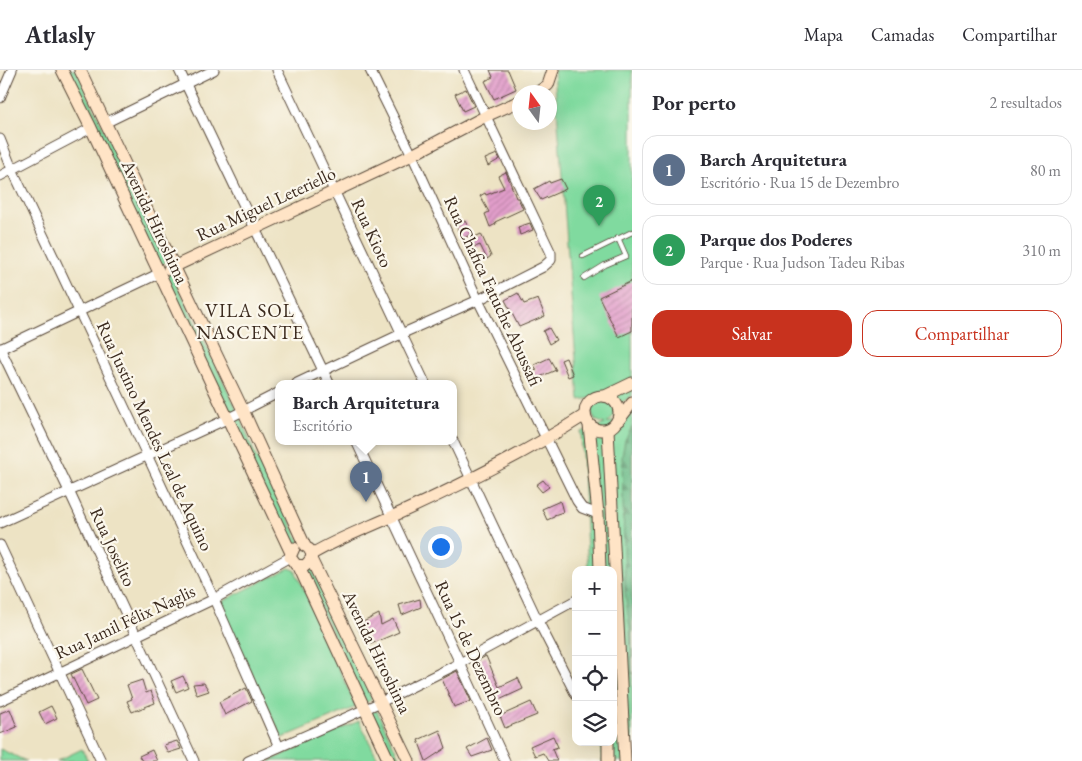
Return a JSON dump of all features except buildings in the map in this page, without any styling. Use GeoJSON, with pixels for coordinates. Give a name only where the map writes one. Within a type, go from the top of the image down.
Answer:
{"type":"FeatureCollection","features":[{"type":"Feature","properties":{"kind":"main road","name":"Avenida Hiroshima"},"geometry":{"type":"LineString","coordinates":[[62,70],[92,128],[293,560],[389,761]]}},
{"type":"Feature","properties":{"kind":"main road","name":"Avenida Hiroshima"},"geometry":{"type":"LineString","coordinates":[[80,70],[409,761]]}},
{"type":"Feature","properties":{"kind":"main road"},"geometry":{"type":"LineString","coordinates":[[547,85],[553,73]]}},
{"type":"Feature","properties":{"kind":"main road","name":"Rua Miguel Leteriello"},"geometry":{"type":"LineString","coordinates":[[160,273],[335,191],[512,105]]}},
{"type":"Feature","properties":{"kind":"main road"},"geometry":{"type":"LineString","coordinates":[[600,566],[598,514],[588,421],[585,409],[593,398],[605,396],[632,383]]}},
{"type":"Feature","properties":{"kind":"main road"},"geometry":{"type":"LineString","coordinates":[[605,396],[616,402],[619,407],[619,420]]}},
{"type":"Feature","properties":{"kind":"main road"},"geometry":{"type":"LineString","coordinates":[[588,421],[594,429],[608,430],[614,426],[632,403]]}},
{"type":"Feature","properties":{"kind":"main road"},"geometry":{"type":"LineString","coordinates":[[309,552],[305,566],[293,560],[295,547],[309,552],[392,517],[550,437],[588,421]]}},
{"type":"Feature","properties":{"kind":"main road"},"geometry":{"type":"LineString","coordinates":[[608,430],[613,566]]}},
{"type":"Feature","properties":{"kind":"main road"},"geometry":{"type":"LineString","coordinates":[[616,611],[625,761]]}},
{"type":"Feature","properties":{"kind":"main road"},"geometry":{"type":"LineString","coordinates":[[608,746],[608,761]]}},
{"type":"Feature","properties":{"kind":"street"},"geometry":{"type":"LineString","coordinates":[[0,98],[12,70]]}},
{"type":"Feature","properties":{"kind":"street"},"geometry":{"type":"LineString","coordinates":[[179,70],[328,380]]}},
{"type":"Feature","properties":{"kind":"street"},"geometry":{"type":"LineString","coordinates":[[105,123],[214,70]]}},
{"type":"Feature","properties":{"kind":"street","name":"Rua Kioto"},"geometry":{"type":"LineString","coordinates":[[276,70],[424,380]]}},
{"type":"Feature","properties":{"kind":"street","name":"Rua Chafica Fatuche Abussafi"},"geometry":{"type":"LineString","coordinates":[[370,70],[412,154],[478,300],[550,437],[577,501],[582,508],[598,514]]}},
{"type":"Feature","properties":{"kind":"street"},"geometry":{"type":"LineString","coordinates":[[304,380],[478,300],[543,267],[551,260],[551,253],[464,70]]}},
{"type":"Feature","properties":{"kind":"street"},"geometry":{"type":"LineString","coordinates":[[0,176],[92,128]]}},
{"type":"Feature","properties":{"kind":"street","name":"Rua Justino Mendes Leal de Aquino"},"geometry":{"type":"LineString","coordinates":[[0,139],[12,169],[148,455],[279,747]]}},
{"type":"Feature","properties":{"kind":"street","name":"Rua Miguel Leteriello"},"geometry":{"type":"LineString","coordinates":[[0,349],[160,273]]}},
{"type":"Feature","properties":{"kind":"street","name":"Rua Joselito"},"geometry":{"type":"LineString","coordinates":[[0,349],[69,491],[194,761]]}},
{"type":"Feature","properties":{"kind":"street"},"geometry":{"type":"LineString","coordinates":[[0,523],[275,394]]}},
{"type":"Feature","properties":{"kind":"street","name":"Rua 15 de Dezembro"},"geometry":{"type":"LineString","coordinates":[[358,445],[504,761]]}},
{"type":"Feature","properties":{"kind":"street"},"geometry":{"type":"LineString","coordinates":[[455,445],[538,622],[572,687]]}},
{"type":"Feature","properties":{"kind":"street"},"geometry":{"type":"LineString","coordinates":[[0,545],[101,761]]}},
{"type":"Feature","properties":{"kind":"street","name":"Rua Jamil Félix Naglis"},"geometry":{"type":"LineString","coordinates":[[0,702],[293,560]]}},
{"type":"Feature","properties":{"kind":"street"},"geometry":{"type":"LineString","coordinates":[[248,761],[381,702],[460,663],[572,602]]}},
{"type":"Feature","properties":{"kind":"lane"},"geometry":{"type":"LineString","coordinates":[[583,256],[632,232]]}},
{"type":"Feature","properties":{"kind":"lane"},"geometry":{"type":"LineString","coordinates":[[618,238],[626,256]]}},
{"type":"Feature","properties":{"kind":"lane"},"geometry":{"type":"LineString","coordinates":[[584,278],[605,265],[632,254]]}},
{"type":"Feature","properties":{"kind":"green space"},"geometry":{"type":"Polygon","coordinates":[[[65,70],[76,70],[167,261],[159,266],[65,70]]]}},
{"type":"Feature","properties":{"kind":"green space"},"geometry":{"type":"Polygon","coordinates":[[[554,70],[632,70],[632,383],[605,396],[579,400],[557,110],[557,85],[555,85],[554,70]]]}},
{"type":"Feature","properties":{"kind":"green space"},"geometry":{"type":"Polygon","coordinates":[[[171,272],[239,414],[256,457],[266,471],[301,544],[291,549],[164,276],[171,272]]]}},
{"type":"Feature","properties":{"kind":"green space"},"geometry":{"type":"Polygon","coordinates":[[[632,385],[632,396],[614,407],[613,416],[607,423],[619,420],[632,403],[632,761],[602,761],[601,746],[617,746],[617,566],[588,566],[581,432],[605,424],[595,420],[591,411],[593,407],[632,385]]]}},
{"type":"Feature","properties":{"kind":"green space"},"geometry":{"type":"Polygon","coordinates":[[[632,427],[632,674],[630,628],[625,592],[622,456],[625,440],[632,427]]]}},
{"type":"Feature","properties":{"kind":"green space"},"geometry":{"type":"Polygon","coordinates":[[[289,568],[295,570],[356,707],[282,738],[219,603],[289,568]]]}},
{"type":"Feature","properties":{"kind":"green space"},"geometry":{"type":"Polygon","coordinates":[[[312,568],[372,699],[366,703],[303,572],[312,568]]]}},
{"type":"Feature","properties":{"kind":"green space"},"geometry":{"type":"Polygon","coordinates":[[[377,711],[401,761],[393,761],[371,713],[377,711]]]}},
{"type":"Feature","properties":{"kind":"green space"},"geometry":{"type":"Polygon","coordinates":[[[359,721],[379,761],[269,761],[359,721]]]}},
{"type":"Feature","properties":{"kind":"green space"},"geometry":{"type":"Polygon","coordinates":[[[0,749],[26,761],[0,761],[0,749]]]}},
{"type":"Feature","properties":{"kind":"green space"},"geometry":{"type":"Polygon","coordinates":[[[82,749],[88,761],[57,761],[82,749]]]}},
{"type":"Feature","properties":{"kind":"place","name":"Parque dos Poderes"},"geometry":{"type":"Point","coordinates":[599,226]}},
{"type":"Feature","properties":{"kind":"place","name":"Barch Arquitetura"},"geometry":{"type":"Point","coordinates":[366,502]}},
{"type":"Feature","properties":{"kind":"district","name":"VILA SOL NASCENTE"},"geometry":{"type":"Point","coordinates":[250,321]}}]}
